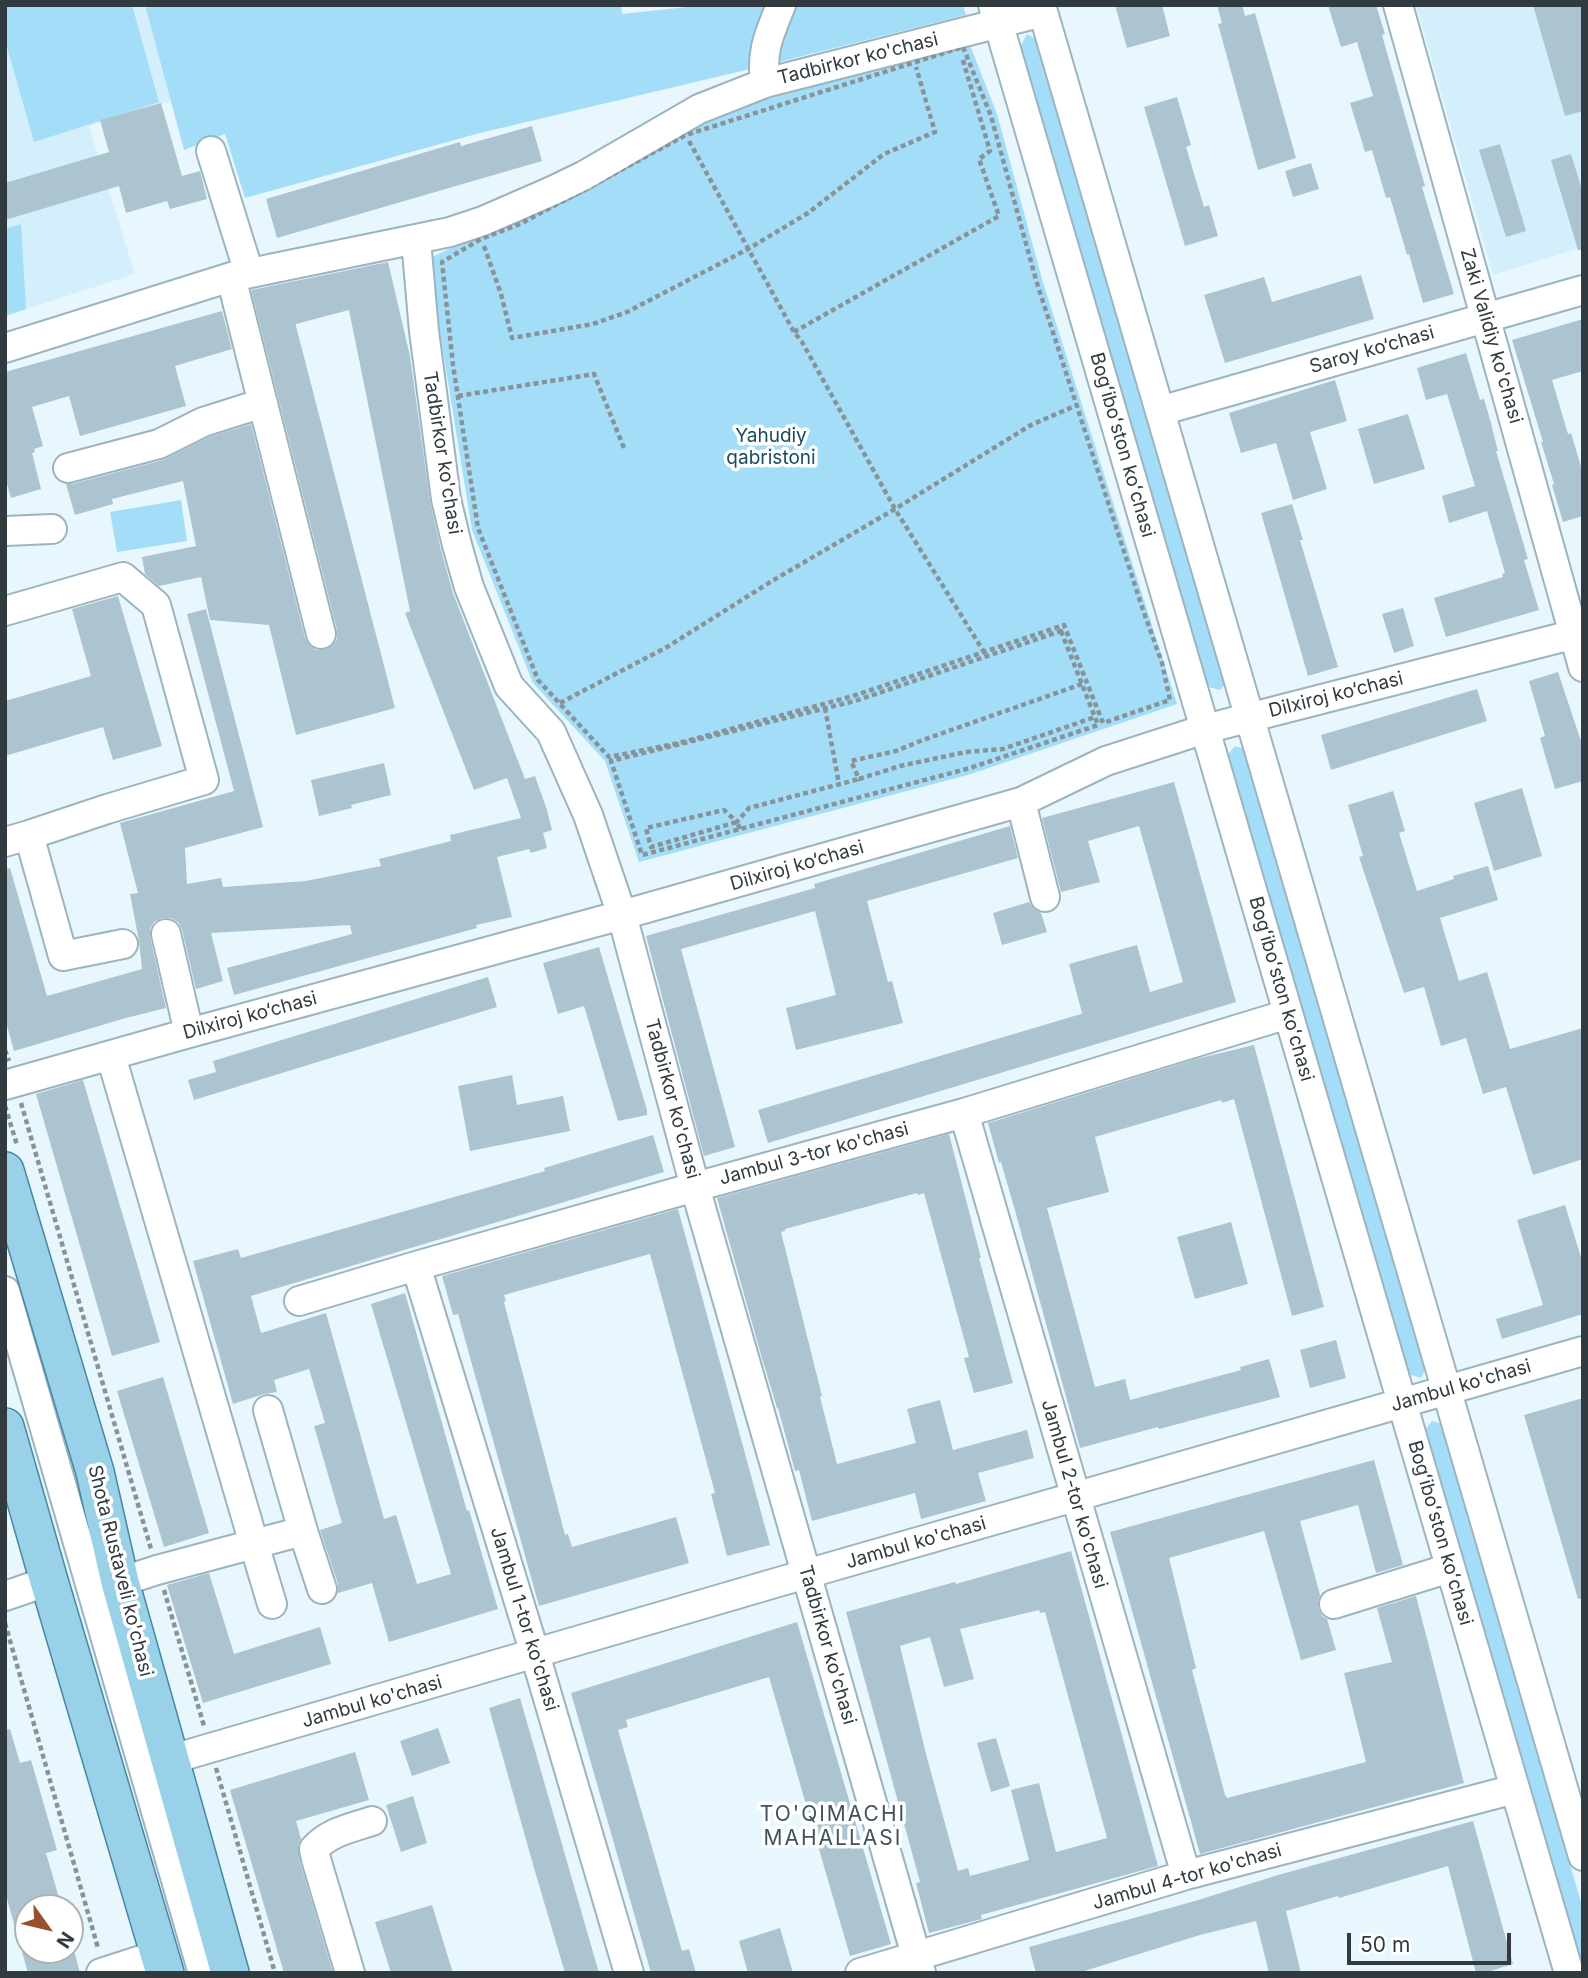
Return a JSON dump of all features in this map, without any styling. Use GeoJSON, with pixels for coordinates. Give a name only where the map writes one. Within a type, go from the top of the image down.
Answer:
{"type":"FeatureCollection","features":[{"type":"Feature","properties":{"kind":"main road","name":"Shota Rustaveli ko'chasi"},"geometry":{"type":"LineString","coordinates":[[5,1171],[95,1472],[120,1582],[230,1973]]}},
{"type":"Feature","properties":{"kind":"main road"},"geometry":{"type":"LineString","coordinates":[[5,1427],[49,1581],[172,1966]]}},
{"type":"Feature","properties":{"kind":"street"},"geometry":{"type":"LineString","coordinates":[[765,83],[765,46],[781,5]]}},
{"type":"Feature","properties":{"kind":"street","name":"Zaki Validiy ko'chasi"},"geometry":{"type":"LineString","coordinates":[[1398,5],[1578,633],[1583,667]]}},
{"type":"Feature","properties":{"kind":"street"},"geometry":{"type":"LineString","coordinates":[[1042,9],[1583,1856]]}},
{"type":"Feature","properties":{"kind":"street","name":"Tadbirkor ko'chasi"},"geometry":{"type":"LineString","coordinates":[[5,348],[240,275],[450,232],[552,191],[682,127],[721,99],[765,83],[962,44],[996,14],[1042,9]]}},
{"type":"Feature","properties":{"kind":"street","name":"Bogʻiboʻston koʻchasi"},"geometry":{"type":"LineString","coordinates":[[996,14],[1569,1973]]}},
{"type":"Feature","properties":{"kind":"street"},"geometry":{"type":"LineString","coordinates":[[211,151],[240,275],[263,403],[321,634]]}},
{"type":"Feature","properties":{"kind":"street","name":"Tadbirkor ko'chasi"},"geometry":{"type":"LineString","coordinates":[[416,240],[424,331],[446,499],[469,587],[509,686],[551,732],[588,815],[622,915],[695,1187],[919,1965]]}},
{"type":"Feature","properties":{"kind":"street","name":"Saroy ko‘chasi"},"geometry":{"type":"LineString","coordinates":[[1160,411],[1583,290]]}},
{"type":"Feature","properties":{"kind":"street"},"geometry":{"type":"LineString","coordinates":[[68,468],[159,444],[203,422],[263,403]]}},
{"type":"Feature","properties":{"kind":"street"},"geometry":{"type":"LineString","coordinates":[[5,531],[52,529]]}},
{"type":"Feature","properties":{"kind":"street"},"geometry":{"type":"LineString","coordinates":[[5,611],[123,577],[156,605],[204,780],[17,838],[63,956],[123,944]]}},
{"type":"Feature","properties":{"kind":"street","name":"Dilxiroj ko‘chasi"},"geometry":{"type":"LineString","coordinates":[[10,1084],[1021,802],[1106,761],[1205,729],[1578,633]]}},
{"type":"Feature","properties":{"kind":"street"},"geometry":{"type":"LineString","coordinates":[[1021,802],[1045,897]]}},
{"type":"Feature","properties":{"kind":"street"},"geometry":{"type":"LineString","coordinates":[[166,934],[189,1033]]}},
{"type":"Feature","properties":{"kind":"street","name":"Jambul 3-tor ko'chasi"},"geometry":{"type":"LineString","coordinates":[[299,1301],[964,1113],[1288,1014]]}},
{"type":"Feature","properties":{"kind":"street"},"geometry":{"type":"LineString","coordinates":[[111,1056],[272,1604]]}},
{"type":"Feature","properties":{"kind":"street","name":"Jambul 2-tor ko'chasi"},"geometry":{"type":"LineString","coordinates":[[964,1113],[1186,1875]]}},
{"type":"Feature","properties":{"kind":"street","name":"Jambul 1-tor ko'chasi"},"geometry":{"type":"LineString","coordinates":[[416,1266],[629,1973]]}},
{"type":"Feature","properties":{"kind":"street"},"geometry":{"type":"LineString","coordinates":[[5,1291],[203,1973]]}},
{"type":"Feature","properties":{"kind":"street"},"geometry":{"type":"LineString","coordinates":[[5,1341],[172,1966],[102,1972]]}},
{"type":"Feature","properties":{"kind":"street","name":"Jambul ko'chasi"},"geometry":{"type":"LineString","coordinates":[[169,1760],[1583,1351]]}},
{"type":"Feature","properties":{"kind":"street"},"geometry":{"type":"LineString","coordinates":[[268,1410],[322,1589]]}},
{"type":"Feature","properties":{"kind":"street"},"geometry":{"type":"LineString","coordinates":[[120,1582],[303,1531]]}},
{"type":"Feature","properties":{"kind":"street"},"geometry":{"type":"LineString","coordinates":[[1334,1604],[1450,1568]]}},
{"type":"Feature","properties":{"kind":"street"},"geometry":{"type":"LineString","coordinates":[[5,1595],[49,1581]]}},
{"type":"Feature","properties":{"kind":"street","name":"Jambul 4-tor ko'chasi"},"geometry":{"type":"LineString","coordinates":[[860,1973],[919,1965],[1186,1875],[1515,1789]]}},
{"type":"Feature","properties":{"kind":"street"},"geometry":{"type":"LineString","coordinates":[[350,1973],[314,1849],[332,1834],[372,1822]]}},
{"type":"Feature","properties":{"kind":"path"},"geometry":{"type":"LineString","coordinates":[[962,44],[991,116],[1036,280],[1162,663],[1170,700],[1103,723],[1064,625],[853,696],[679,743],[609,757],[538,680],[478,528],[458,396],[442,262],[480,237],[520,224],[682,127],[962,44]]}},
{"type":"Feature","properties":{"kind":"path"},"geometry":{"type":"LineString","coordinates":[[480,237],[501,294],[512,338],[593,324],[627,312],[748,249],[808,213],[884,154],[935,132],[916,66],[962,44]]}},
{"type":"Feature","properties":{"kind":"path"},"geometry":{"type":"LineString","coordinates":[[794,332],[999,216],[979,159],[990,151],[962,44]]}},
{"type":"Feature","properties":{"kind":"path"},"geometry":{"type":"LineString","coordinates":[[682,127],[895,509],[984,652]]}},
{"type":"Feature","properties":{"kind":"path"},"geometry":{"type":"LineString","coordinates":[[458,396],[594,374],[624,448]]}},
{"type":"Feature","properties":{"kind":"path"},"geometry":{"type":"LineString","coordinates":[[560,703],[667,647],[1031,425],[1077,405]]}},
{"type":"Feature","properties":{"kind":"path"},"geometry":{"type":"LineString","coordinates":[[1061,631],[1098,725],[970,768],[642,855],[611,761],[825,708],[855,701],[1061,631]]}},
{"type":"Feature","properties":{"kind":"path"},"geometry":{"type":"LineString","coordinates":[[859,779],[851,761],[896,751],[1082,684]]}},
{"type":"Feature","properties":{"kind":"path"},"geometry":{"type":"LineString","coordinates":[[825,708],[839,784]]}},
{"type":"Feature","properties":{"kind":"path"},"geometry":{"type":"LineString","coordinates":[[740,829],[737,822],[724,810],[646,828],[651,847],[737,822],[749,808],[913,763],[966,752],[1003,749],[1095,717]]}},
{"type":"Feature","properties":{"kind":"path"},"geometry":{"type":"LineString","coordinates":[[5,1049],[10,1084],[211,1749],[275,1973]]}},
{"type":"Feature","properties":{"kind":"path"},"geometry":{"type":"LineString","coordinates":[[5,1623],[102,1972]]}},
{"type":"Feature","properties":{"kind":"shaded area"},"geometry":{"type":"Polygon","coordinates":[[[5,5],[145,5],[171,101],[89,126],[135,274],[5,316],[5,5]]]}},
{"type":"Feature","properties":{"kind":"shaded area"},"geometry":{"type":"Polygon","coordinates":[[[1416,5],[1583,5],[1583,247],[1493,275],[1416,5]]]}},
{"type":"Feature","properties":{"kind":"green space"},"geometry":{"type":"Polygon","coordinates":[[[5,5],[132,5],[159,102],[34,142],[5,40],[5,5]]]}},
{"type":"Feature","properties":{"kind":"green space"},"geometry":{"type":"Polygon","coordinates":[[[145,5],[621,5],[622,14],[705,5],[963,5],[966,15],[480,133],[245,198],[225,134],[184,150],[145,5]]]}},
{"type":"Feature","properties":{"kind":"green space"},"geometry":{"type":"Polygon","coordinates":[[[1027,34],[1042,42],[1230,679],[1220,690],[1209,687],[1017,52],[1027,34]]]}},
{"type":"Feature","properties":{"kind":"green space","name":"Yahudiy qabristoni"},"geometry":{"type":"Polygon","coordinates":[[[968,40],[997,114],[1042,279],[1177,704],[971,774],[639,862],[605,761],[533,683],[472,530],[428,259],[683,129],[787,89],[968,40]]]}},
{"type":"Feature","properties":{"kind":"green space"},"geometry":{"type":"Polygon","coordinates":[[[21,224],[26,309],[5,316],[5,229],[21,224]]]}},
{"type":"Feature","properties":{"kind":"green space"},"geometry":{"type":"Polygon","coordinates":[[[181,500],[187,541],[117,552],[110,512],[181,500]]]}},
{"type":"Feature","properties":{"kind":"green space"},"geometry":{"type":"Polygon","coordinates":[[[1235,746],[1248,750],[1427,1367],[1421,1378],[1408,1374],[1301,1015],[1227,756],[1235,746]]]}},
{"type":"Feature","properties":{"kind":"green space"},"geometry":{"type":"Polygon","coordinates":[[[1432,1421],[1442,1424],[1583,1909],[1583,1971],[1425,1430],[1432,1421]]]}},
{"type":"Feature","properties":{"kind":"building"},"geometry":{"type":"Polygon","coordinates":[[[1115,5],[1162,5],[1170,36],[1127,48],[1115,5]]]}},
{"type":"Feature","properties":{"kind":"building"},"geometry":{"type":"Polygon","coordinates":[[[1217,5],[1242,5],[1245,16],[1255,13],[1296,158],[1258,170],[1218,24],[1222,23],[1217,5]]]}},
{"type":"Feature","properties":{"kind":"building"},"geometry":{"type":"Polygon","coordinates":[[[1328,5],[1376,5],[1425,186],[1422,187],[1454,294],[1423,303],[1390,197],[1386,198],[1372,150],[1365,152],[1350,103],[1373,96],[1357,42],[1341,47],[1328,5]]]}},
{"type":"Feature","properties":{"kind":"building"},"geometry":{"type":"Polygon","coordinates":[[[1533,5],[1583,5],[1583,111],[1565,116],[1533,5]]]}},
{"type":"Feature","properties":{"kind":"building"},"geometry":{"type":"Polygon","coordinates":[[[1177,97],[1191,145],[1186,147],[1204,207],[1209,205],[1218,236],[1185,246],[1144,107],[1177,97]]]}},
{"type":"Feature","properties":{"kind":"building"},"geometry":{"type":"Polygon","coordinates":[[[161,103],[182,176],[200,171],[207,199],[170,209],[167,201],[126,213],[119,186],[5,220],[5,183],[109,152],[100,120],[161,103]]]}},
{"type":"Feature","properties":{"kind":"building"},"geometry":{"type":"Polygon","coordinates":[[[532,126],[542,161],[277,238],[266,199],[460,142],[461,146],[532,126]]]}},
{"type":"Feature","properties":{"kind":"building"},"geometry":{"type":"Polygon","coordinates":[[[1500,144],[1526,231],[1506,237],[1479,150],[1500,144]]]}},
{"type":"Feature","properties":{"kind":"building"},"geometry":{"type":"Polygon","coordinates":[[[1571,154],[1583,193],[1583,250],[1578,250],[1551,160],[1571,154]]]}},
{"type":"Feature","properties":{"kind":"building"},"geometry":{"type":"Polygon","coordinates":[[[1311,163],[1319,189],[1293,197],[1285,171],[1311,163]]]}},
{"type":"Feature","properties":{"kind":"building"},"geometry":{"type":"Polygon","coordinates":[[[388,262],[410,356],[430,501],[441,550],[453,593],[525,779],[535,776],[552,830],[543,833],[547,848],[531,853],[529,849],[497,857],[512,917],[234,995],[227,968],[352,934],[350,925],[211,933],[223,981],[196,989],[179,923],[171,918],[162,918],[154,922],[150,937],[166,1008],[14,1051],[5,1019],[5,869],[10,868],[47,996],[142,969],[130,894],[138,893],[120,823],[234,791],[187,614],[206,609],[263,827],[185,848],[187,884],[221,878],[223,887],[306,881],[381,866],[379,859],[451,841],[450,835],[521,818],[507,778],[474,790],[405,613],[410,611],[349,310],[296,326],[395,708],[296,735],[269,625],[210,620],[201,577],[159,586],[145,574],[142,557],[196,546],[183,481],[112,499],[113,504],[75,515],[66,484],[163,460],[209,437],[251,424],[305,638],[316,650],[332,646],[337,639],[337,630],[251,290],[388,262]]]}},
{"type":"Feature","properties":{"kind":"building"},"geometry":{"type":"Polygon","coordinates":[[[1361,275],[1374,319],[1225,363],[1204,295],[1264,277],[1272,302],[1361,275]]]}},
{"type":"Feature","properties":{"kind":"building"},"geometry":{"type":"Polygon","coordinates":[[[222,311],[232,349],[175,366],[186,406],[80,436],[69,396],[32,407],[43,446],[34,449],[35,452],[32,453],[41,489],[11,498],[5,477],[5,372],[222,311]]]}},
{"type":"Feature","properties":{"kind":"building"},"geometry":{"type":"Polygon","coordinates":[[[1583,319],[1583,371],[1552,380],[1583,473],[1583,516],[1563,522],[1543,442],[1512,340],[1583,319]]]}},
{"type":"Feature","properties":{"kind":"building"},"geometry":{"type":"Polygon","coordinates":[[[1466,353],[1480,400],[1484,399],[1491,423],[1496,451],[1528,559],[1524,560],[1539,610],[1446,637],[1434,598],[1503,577],[1502,574],[1505,573],[1487,511],[1449,523],[1442,496],[1475,486],[1447,394],[1426,400],[1417,368],[1466,353]]]}},
{"type":"Feature","properties":{"kind":"building"},"geometry":{"type":"Polygon","coordinates":[[[1335,380],[1347,421],[1310,432],[1327,489],[1293,500],[1276,443],[1241,453],[1229,413],[1335,380]]]}},
{"type":"Feature","properties":{"kind":"building"},"geometry":{"type":"Polygon","coordinates":[[[1408,414],[1425,469],[1374,484],[1358,429],[1408,414]]]}},
{"type":"Feature","properties":{"kind":"building"},"geometry":{"type":"Polygon","coordinates":[[[1292,504],[1338,667],[1308,676],[1261,513],[1292,504]]]}},
{"type":"Feature","properties":{"kind":"building"},"geometry":{"type":"Polygon","coordinates":[[[118,596],[162,746],[113,760],[103,727],[5,756],[5,701],[91,676],[72,609],[118,596]]]}},
{"type":"Feature","properties":{"kind":"building"},"geometry":{"type":"Polygon","coordinates":[[[1403,608],[1414,646],[1394,653],[1382,614],[1403,608]]]}},
{"type":"Feature","properties":{"kind":"building"},"geometry":{"type":"Polygon","coordinates":[[[1558,672],[1583,747],[1583,781],[1555,789],[1540,738],[1545,736],[1529,681],[1558,672]]]}},
{"type":"Feature","properties":{"kind":"building"},"geometry":{"type":"Polygon","coordinates":[[[1477,689],[1487,721],[1331,770],[1321,735],[1477,689]]]}},
{"type":"Feature","properties":{"kind":"building"},"geometry":{"type":"Polygon","coordinates":[[[384,763],[391,795],[319,816],[311,780],[384,763]]]}},
{"type":"Feature","properties":{"kind":"building"},"geometry":{"type":"Polygon","coordinates":[[[1174,782],[1236,1002],[768,1143],[758,1110],[1081,1014],[1069,964],[1137,945],[1150,992],[1183,982],[1139,826],[1088,841],[1100,882],[1061,892],[1042,818],[1174,782]]]}},
{"type":"Feature","properties":{"kind":"building"},"geometry":{"type":"Polygon","coordinates":[[[1522,788],[1542,856],[1494,871],[1474,803],[1522,788]]]}},
{"type":"Feature","properties":{"kind":"building"},"geometry":{"type":"Polygon","coordinates":[[[1393,791],[1405,831],[1399,833],[1417,891],[1454,879],[1453,876],[1488,866],[1498,900],[1440,918],[1459,981],[1487,972],[1510,1049],[1583,1028],[1583,1159],[1533,1175],[1506,1087],[1483,1094],[1466,1038],[1441,1046],[1424,987],[1404,993],[1359,857],[1363,856],[1348,805],[1393,791]]]}},
{"type":"Feature","properties":{"kind":"building"},"geometry":{"type":"Polygon","coordinates":[[[1010,826],[1018,858],[867,901],[888,982],[892,981],[903,1023],[796,1050],[786,1008],[836,995],[815,911],[681,949],[735,1147],[704,1156],[646,936],[815,888],[814,884],[1010,826]]]}},
{"type":"Feature","properties":{"kind":"building"},"geometry":{"type":"Polygon","coordinates":[[[1029,902],[1041,913],[1047,932],[1002,945],[993,913],[1029,902]]]}},
{"type":"Feature","properties":{"kind":"building"},"geometry":{"type":"Polygon","coordinates":[[[599,947],[647,1110],[647,1115],[618,1121],[584,1006],[558,1014],[543,963],[599,947]]]}},
{"type":"Feature","properties":{"kind":"building"},"geometry":{"type":"Polygon","coordinates":[[[488,977],[497,1007],[194,1100],[188,1080],[216,1072],[213,1061],[488,977]]]}},
{"type":"Feature","properties":{"kind":"building"},"geometry":{"type":"Polygon","coordinates":[[[1254,1045],[1324,1307],[1292,1316],[1234,1099],[1222,1103],[1221,1100],[1095,1137],[1109,1192],[1047,1208],[1095,1387],[1125,1379],[1130,1400],[1241,1370],[1240,1367],[1269,1359],[1280,1397],[1080,1448],[1016,1214],[988,1123],[1196,1059],[1254,1045]]]}},
{"type":"Feature","properties":{"kind":"building"},"geometry":{"type":"Polygon","coordinates":[[[512,1075],[517,1105],[563,1096],[570,1131],[470,1151],[458,1086],[512,1075]]]}},
{"type":"Feature","properties":{"kind":"building"},"geometry":{"type":"Polygon","coordinates":[[[83,1080],[160,1342],[112,1356],[36,1094],[83,1080]]]}},
{"type":"Feature","properties":{"kind":"building"},"geometry":{"type":"Polygon","coordinates":[[[949,1134],[1013,1383],[974,1393],[964,1358],[969,1357],[924,1193],[785,1229],[781,1232],[837,1464],[916,1443],[907,1409],[940,1400],[953,1450],[1027,1430],[1034,1458],[978,1473],[986,1501],[921,1519],[915,1493],[812,1521],[799,1470],[795,1471],[717,1198],[949,1134]]]}},
{"type":"Feature","properties":{"kind":"building"},"geometry":{"type":"Polygon","coordinates":[[[653,1135],[664,1172],[251,1296],[261,1333],[326,1313],[384,1519],[396,1515],[417,1584],[451,1574],[371,1304],[405,1293],[498,1609],[389,1642],[372,1583],[338,1593],[338,1584],[320,1530],[342,1523],[314,1426],[325,1423],[309,1369],[274,1380],[277,1392],[233,1404],[193,1261],[238,1249],[241,1258],[545,1171],[544,1168],[653,1135]]]}},
{"type":"Feature","properties":{"kind":"building"},"geometry":{"type":"Polygon","coordinates":[[[1565,1205],[1583,1264],[1583,1314],[1502,1339],[1496,1319],[1543,1305],[1517,1220],[1565,1205]]]}},
{"type":"Feature","properties":{"kind":"building"},"geometry":{"type":"Polygon","coordinates":[[[678,1209],[770,1545],[727,1556],[711,1494],[715,1493],[650,1254],[504,1295],[504,1302],[565,1535],[568,1534],[572,1547],[676,1517],[689,1563],[539,1606],[458,1314],[453,1315],[442,1276],[678,1209]]]}},
{"type":"Feature","properties":{"kind":"building"},"geometry":{"type":"Polygon","coordinates":[[[1231,1222],[1248,1284],[1195,1299],[1177,1237],[1231,1222]]]}},
{"type":"Feature","properties":{"kind":"building"},"geometry":{"type":"Polygon","coordinates":[[[1336,1340],[1346,1378],[1310,1388],[1300,1350],[1336,1340]]]}},
{"type":"Feature","properties":{"kind":"building"},"geometry":{"type":"Polygon","coordinates":[[[163,1377],[209,1533],[164,1547],[117,1391],[163,1377]]]}},
{"type":"Feature","properties":{"kind":"building"},"geometry":{"type":"Polygon","coordinates":[[[1583,1398],[1583,1598],[1578,1599],[1524,1415],[1583,1398]]]}},
{"type":"Feature","properties":{"kind":"building"},"geometry":{"type":"Polygon","coordinates":[[[1374,1460],[1403,1565],[1376,1573],[1358,1505],[1300,1521],[1320,1595],[1318,1608],[1327,1619],[1336,1650],[1301,1660],[1264,1531],[1169,1558],[1196,1668],[1192,1670],[1225,1795],[1227,1798],[1366,1762],[1344,1673],[1392,1662],[1377,1608],[1416,1596],[1464,1783],[1200,1854],[1110,1532],[1374,1460]]]}},
{"type":"Feature","properties":{"kind":"building"},"geometry":{"type":"Polygon","coordinates":[[[1071,1551],[1158,1866],[981,1915],[982,1919],[929,1933],[916,1883],[920,1882],[846,1612],[955,1582],[956,1584],[1071,1551]],[[1039,1610],[960,1629],[974,1679],[944,1687],[930,1637],[900,1646],[958,1871],[968,1868],[970,1876],[1029,1860],[1011,1790],[1039,1783],[1056,1852],[1107,1838],[1045,1612],[1040,1613],[1039,1610]]]}},
{"type":"Feature","properties":{"kind":"building"},"geometry":{"type":"Polygon","coordinates":[[[209,1573],[234,1654],[320,1627],[331,1664],[203,1703],[167,1585],[209,1573]]]}},
{"type":"Feature","properties":{"kind":"building"},"geometry":{"type":"Polygon","coordinates":[[[797,1622],[891,1944],[850,1956],[769,1677],[626,1720],[628,1727],[618,1730],[682,1951],[689,1949],[696,1973],[651,1973],[571,1693],[797,1622]]]}},
{"type":"Feature","properties":{"kind":"building"},"geometry":{"type":"Polygon","coordinates":[[[520,1698],[599,1973],[565,1973],[534,1868],[489,1708],[520,1698]]]}},
{"type":"Feature","properties":{"kind":"building"},"geometry":{"type":"Polygon","coordinates":[[[438,1728],[450,1763],[412,1776],[400,1741],[438,1728]]]}},
{"type":"Feature","properties":{"kind":"building"},"geometry":{"type":"Polygon","coordinates":[[[10,1729],[20,1763],[31,1760],[57,1850],[46,1853],[58,1894],[14,1894],[14,1924],[5,1892],[5,1730],[10,1729]]]}},
{"type":"Feature","properties":{"kind":"building"},"geometry":{"type":"Polygon","coordinates":[[[996,1738],[1010,1786],[991,1792],[977,1743],[996,1738]]]}},
{"type":"Feature","properties":{"kind":"building"},"geometry":{"type":"Polygon","coordinates":[[[355,1752],[369,1800],[296,1821],[301,1839],[298,1845],[300,1862],[333,1973],[284,1973],[230,1790],[355,1752]]]}},
{"type":"Feature","properties":{"kind":"building"},"geometry":{"type":"Polygon","coordinates":[[[413,1796],[427,1843],[401,1852],[386,1805],[413,1796]]]}},
{"type":"Feature","properties":{"kind":"building"},"geometry":{"type":"Polygon","coordinates":[[[1473,1821],[1513,1964],[1476,1973],[1448,1866],[1286,1911],[1301,1973],[1269,1973],[1256,1921],[1200,1935],[1078,1973],[1036,1973],[1029,1947],[1473,1821]]]}},
{"type":"Feature","properties":{"kind":"building"},"geometry":{"type":"Polygon","coordinates":[[[432,1905],[453,1973],[391,1973],[375,1922],[432,1905]]]}},
{"type":"Feature","properties":{"kind":"building"},"geometry":{"type":"Polygon","coordinates":[[[780,1928],[793,1973],[748,1973],[739,1941],[780,1928]]]}},
{"type":"Feature","properties":{"kind":"building"},"geometry":{"type":"Polygon","coordinates":[[[25,1964],[78,1964],[80,1973],[28,1973],[25,1964]]]}},
{"type":"Feature","properties":{"kind":"district","name":"TO'QIMACHI MAHALLASI"},"geometry":{"type":"Point","coordinates":[833,1827]}}]}
